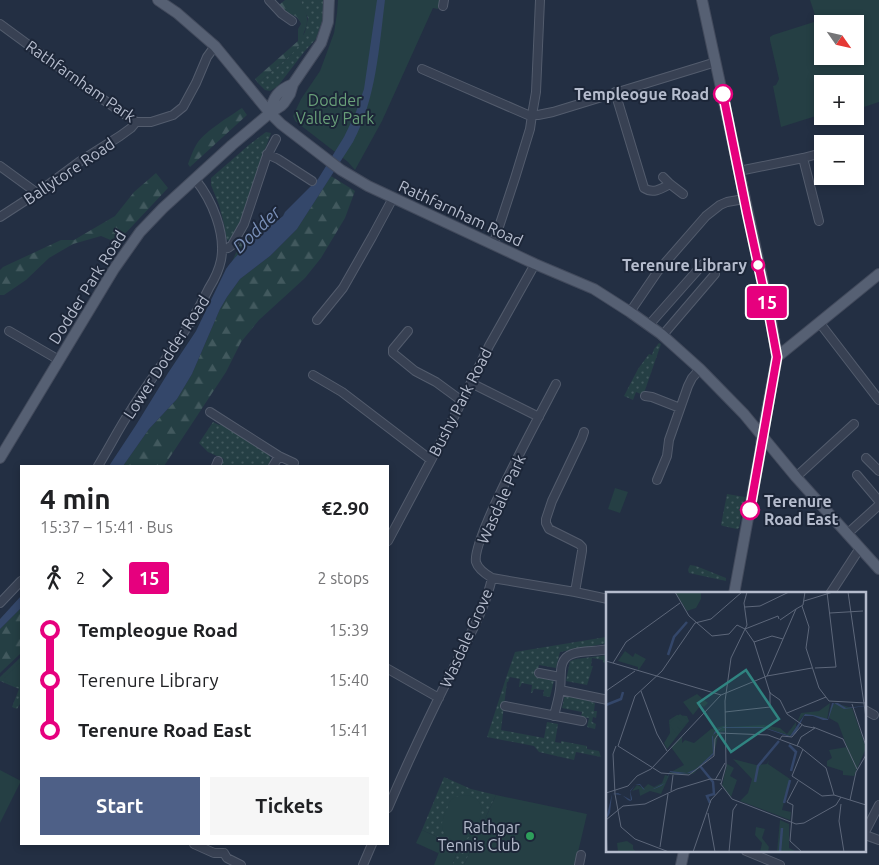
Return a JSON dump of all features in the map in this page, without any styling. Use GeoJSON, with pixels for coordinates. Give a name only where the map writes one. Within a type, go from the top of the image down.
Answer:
{"type":"FeatureCollection","features":[{"type":"Feature","properties":{"kind":"main road","name":"Rathfarnham Road"},"geometry":{"type":"LineString","coordinates":[[158,0],[177,13],[216,46],[270,113],[284,127],[340,170],[363,184],[594,290],[649,325],[700,368],[744,414],[796,477],[879,569]]}},
{"type":"Feature","properties":{"kind":"main road"},"geometry":{"type":"LineString","coordinates":[[270,113],[273,100],[282,88],[293,84],[324,37],[329,15],[329,0]]}},
{"type":"Feature","properties":{"kind":"main road"},"geometry":{"type":"LineString","coordinates":[[702,0],[777,357],[734,592]]}},
{"type":"Feature","properties":{"kind":"main road","name":"Dodder Park Road"},"geometry":{"type":"LineString","coordinates":[[0,458],[133,240],[163,208],[270,113]]}},
{"type":"Feature","properties":{"kind":"main road"},"geometry":{"type":"LineString","coordinates":[[777,357],[818,322],[877,279]]}},
{"type":"Feature","properties":{"kind":"main road"},"geometry":{"type":"LineString","coordinates":[[744,414],[754,416],[766,412]]}},
{"type":"Feature","properties":{"kind":"main road"},"geometry":{"type":"LineString","coordinates":[[681,865],[684,852]]}},
{"type":"Feature","properties":{"kind":"street"},"geometry":{"type":"LineString","coordinates":[[269,0],[282,14],[292,21]]}},
{"type":"Feature","properties":{"kind":"street"},"geometry":{"type":"LineString","coordinates":[[493,244],[530,129],[536,92],[540,0]]}},
{"type":"Feature","properties":{"kind":"street","name":"Rathfarnham Park"},"geometry":{"type":"LineString","coordinates":[[0,24],[136,122],[151,122],[173,115],[183,107],[207,57],[216,46]]}},
{"type":"Feature","properties":{"kind":"street"},"geometry":{"type":"LineString","coordinates":[[422,69],[528,115],[538,115],[716,62]]}},
{"type":"Feature","properties":{"kind":"street"},"geometry":{"type":"LineString","coordinates":[[615,92],[644,188],[654,191],[670,184]]}},
{"type":"Feature","properties":{"kind":"street","name":"Ballytore Road"},"geometry":{"type":"LineString","coordinates":[[0,217],[120,136],[136,122]]}},
{"type":"Feature","properties":{"kind":"street"},"geometry":{"type":"LineString","coordinates":[[195,179],[208,197],[217,218],[222,250],[228,248],[232,245],[244,224],[267,154],[276,139]]}},
{"type":"Feature","properties":{"kind":"street"},"geometry":{"type":"LineString","coordinates":[[267,154],[312,181]]}},
{"type":"Feature","properties":{"kind":"street"},"geometry":{"type":"LineString","coordinates":[[739,171],[814,155]]}},
{"type":"Feature","properties":{"kind":"street"},"geometry":{"type":"LineString","coordinates":[[803,158],[819,221]]}},
{"type":"Feature","properties":{"kind":"street"},"geometry":{"type":"LineString","coordinates":[[0,166],[37,193]]}},
{"type":"Feature","properties":{"kind":"street"},"geometry":{"type":"LineString","coordinates":[[663,177],[683,194]]}},
{"type":"Feature","properties":{"kind":"street"},"geometry":{"type":"LineString","coordinates":[[317,320],[343,288],[393,198]]}},
{"type":"Feature","properties":{"kind":"street"},"geometry":{"type":"LineString","coordinates":[[630,312],[658,271],[706,216],[720,205],[744,199]]}},
{"type":"Feature","properties":{"kind":"street","name":"Lower Dodder Road"},"geometry":{"type":"LineString","coordinates":[[99,465],[129,412],[197,314],[220,265],[222,250]]}},
{"type":"Feature","properties":{"kind":"street","name":"Bushy Park Road"},"geometry":{"type":"LineString","coordinates":[[389,539],[489,346],[535,264]]}},
{"type":"Feature","properties":{"kind":"street"},"geometry":{"type":"LineString","coordinates":[[649,325],[703,264]]}},
{"type":"Feature","properties":{"kind":"street"},"geometry":{"type":"LineString","coordinates":[[662,336],[715,274]]}},
{"type":"Feature","properties":{"kind":"street"},"geometry":{"type":"LineString","coordinates":[[818,322],[879,400]]}},
{"type":"Feature","properties":{"kind":"street"},"geometry":{"type":"LineString","coordinates":[[9,331],[59,360]]}},
{"type":"Feature","properties":{"kind":"street"},"geometry":{"type":"LineString","coordinates":[[408,331],[393,349],[394,353],[415,371],[436,382],[462,401]]}},
{"type":"Feature","properties":{"kind":"street"},"geometry":{"type":"LineString","coordinates":[[657,480],[667,456],[669,440],[688,386],[700,368]]}},
{"type":"Feature","properties":{"kind":"street"},"geometry":{"type":"LineString","coordinates":[[313,375],[342,392],[431,460]]}},
{"type":"Feature","properties":{"kind":"street"},"geometry":{"type":"LineString","coordinates":[[471,383],[540,417]]}},
{"type":"Feature","properties":{"kind":"street","name":"Wasdale Park"},"geometry":{"type":"LineString","coordinates":[[492,578],[476,563],[481,537],[556,384]]}},
{"type":"Feature","properties":{"kind":"street"},"geometry":{"type":"LineString","coordinates":[[645,396],[680,408]]}},
{"type":"Feature","properties":{"kind":"street"},"geometry":{"type":"LineString","coordinates":[[210,412],[279,456],[294,463]]}},
{"type":"Feature","properties":{"kind":"street"},"geometry":{"type":"LineString","coordinates":[[796,477],[854,424]]}},
{"type":"Feature","properties":{"kind":"street"},"geometry":{"type":"LineString","coordinates":[[575,592],[582,547],[548,529],[546,519],[552,501],[584,432]]}},
{"type":"Feature","properties":{"kind":"street"},"geometry":{"type":"LineString","coordinates":[[273,465],[279,456]]}},
{"type":"Feature","properties":{"kind":"street"},"geometry":{"type":"LineString","coordinates":[[866,458],[879,471]]}},
{"type":"Feature","properties":{"kind":"street"},"geometry":{"type":"LineString","coordinates":[[857,474],[879,500]]}},
{"type":"Feature","properties":{"kind":"street"},"geometry":{"type":"LineString","coordinates":[[847,534],[879,505]]}},
{"type":"Feature","properties":{"kind":"street"},"geometry":{"type":"LineString","coordinates":[[831,592],[860,548]]}},
{"type":"Feature","properties":{"kind":"street"},"geometry":{"type":"LineString","coordinates":[[492,578],[606,599]]}},
{"type":"Feature","properties":{"kind":"street","name":"Wasdale Grove"},"geometry":{"type":"LineString","coordinates":[[389,806],[408,761],[481,613],[492,578]]}},
{"type":"Feature","properties":{"kind":"street"},"geometry":{"type":"LineString","coordinates":[[0,603],[20,582]]}},
{"type":"Feature","properties":{"kind":"street"},"geometry":{"type":"LineString","coordinates":[[554,716],[560,690],[562,665],[566,657],[571,654],[606,649]]}},
{"type":"Feature","properties":{"kind":"street"},"geometry":{"type":"LineString","coordinates":[[389,670],[439,698]]}},
{"type":"Feature","properties":{"kind":"street"},"geometry":{"type":"LineString","coordinates":[[539,673],[560,677]]}},
{"type":"Feature","properties":{"kind":"street"},"geometry":{"type":"LineString","coordinates":[[560,690],[606,700]]}},
{"type":"Feature","properties":{"kind":"street"},"geometry":{"type":"LineString","coordinates":[[505,706],[582,721]]}},
{"type":"Feature","properties":{"kind":"street"},"geometry":{"type":"LineString","coordinates":[[866,711],[874,715]]}},
{"type":"Feature","properties":{"kind":"street"},"geometry":{"type":"LineString","coordinates":[[866,832],[879,805]]}},
{"type":"Feature","properties":{"kind":"street"},"geometry":{"type":"LineString","coordinates":[[866,834],[879,840]]}},
{"type":"Feature","properties":{"kind":"street"},"geometry":{"type":"LineString","coordinates":[[196,845],[214,853],[224,853]]}},
{"type":"Feature","properties":{"kind":"street"},"geometry":{"type":"LineString","coordinates":[[224,845],[224,853],[227,858],[240,865]]}},
{"type":"Feature","properties":{"kind":"street"},"geometry":{"type":"LineString","coordinates":[[363,865],[372,845]]}},
{"type":"Feature","properties":{"kind":"street"},"geometry":{"type":"LineString","coordinates":[[748,852],[780,865]]}},
{"type":"Feature","properties":{"kind":"street"},"geometry":{"type":"LineString","coordinates":[[579,865],[581,855]]}},
{"type":"Feature","properties":{"kind":"green space"},"geometry":{"type":"Polygon","coordinates":[[[285,0],[301,0],[307,18],[302,42],[291,55],[258,83],[255,79],[298,41],[298,29],[301,24],[297,17],[285,11],[279,5],[285,0]]]}},
{"type":"Feature","properties":{"kind":"green space"},"geometry":{"type":"Polygon","coordinates":[[[301,0],[324,0],[323,18],[316,39],[278,86],[270,91],[265,90],[258,83],[291,55],[305,32],[308,18],[301,0]]]}},
{"type":"Feature","properties":{"kind":"green space","name":"Dodder Valley Park"},"geometry":{"type":"Polygon","coordinates":[[[338,0],[440,0],[438,9],[433,8],[382,121],[355,170],[348,162],[295,121],[293,116],[301,99],[320,71],[334,33],[338,0]]]}},
{"type":"Feature","properties":{"kind":"green space"},"geometry":{"type":"Polygon","coordinates":[[[810,0],[879,0],[879,102],[864,107],[864,75],[814,75],[814,117],[781,127],[773,86],[776,85],[779,79],[770,40],[770,37],[814,22],[814,65],[864,65],[864,15],[815,15],[810,0]]]}},
{"type":"Feature","properties":{"kind":"green space"},"geometry":{"type":"Polygon","coordinates":[[[242,108],[247,115],[190,167],[188,164],[192,153],[202,138],[218,124],[242,108]]]}},
{"type":"Feature","properties":{"kind":"green space"},"geometry":{"type":"Polygon","coordinates":[[[266,132],[271,133],[250,200],[236,232],[230,241],[227,240],[219,205],[211,185],[211,178],[266,132]]]}},
{"type":"Feature","properties":{"kind":"green space"},"geometry":{"type":"Polygon","coordinates":[[[156,173],[168,188],[121,238],[113,241],[101,236],[73,244],[49,258],[26,280],[4,295],[0,295],[0,270],[3,267],[61,240],[74,240],[115,216],[134,192],[156,173]]]}},
{"type":"Feature","properties":{"kind":"green space"},"geometry":{"type":"Polygon","coordinates":[[[331,176],[355,191],[345,218],[321,258],[305,278],[259,320],[241,342],[226,372],[165,465],[124,465],[149,429],[177,399],[192,374],[220,309],[240,279],[270,256],[297,229],[331,176]]]}},
{"type":"Feature","properties":{"kind":"green space"},"geometry":{"type":"Polygon","coordinates":[[[250,234],[259,236],[232,262],[241,241],[246,243],[250,234]]]}},
{"type":"Feature","properties":{"kind":"green space"},"geometry":{"type":"Polygon","coordinates":[[[659,343],[661,344],[643,395],[636,392],[633,400],[624,396],[638,369],[649,354],[652,355],[659,343]]]}},
{"type":"Feature","properties":{"kind":"green space"},"geometry":{"type":"Polygon","coordinates":[[[213,422],[219,425],[222,424],[265,450],[270,457],[269,465],[220,465],[224,459],[208,452],[199,443],[213,422]]]}},
{"type":"Feature","properties":{"kind":"green space"},"geometry":{"type":"Polygon","coordinates":[[[615,488],[628,492],[620,513],[608,509],[615,488]]]}},
{"type":"Feature","properties":{"kind":"green space"},"geometry":{"type":"Polygon","coordinates":[[[727,494],[745,497],[739,528],[737,529],[721,525],[727,494]]]}},
{"type":"Feature","properties":{"kind":"green space"},"geometry":{"type":"Polygon","coordinates":[[[690,565],[726,578],[726,581],[689,573],[690,565]]]}},
{"type":"Feature","properties":{"kind":"green space"},"geometry":{"type":"Polygon","coordinates":[[[20,609],[20,654],[0,673],[0,629],[20,609]]]}},
{"type":"Feature","properties":{"kind":"green space"},"geometry":{"type":"Polygon","coordinates":[[[606,637],[606,643],[560,652],[556,668],[539,665],[537,677],[554,680],[550,697],[543,696],[544,690],[534,689],[531,693],[532,685],[522,683],[519,687],[520,679],[510,677],[507,682],[501,730],[544,738],[547,722],[558,724],[555,742],[561,743],[561,741],[587,746],[587,749],[599,751],[601,757],[576,752],[574,760],[539,752],[534,746],[487,737],[515,652],[606,637]]]}},
{"type":"Feature","properties":{"kind":"green space"},"geometry":{"type":"Polygon","coordinates":[[[606,655],[606,663],[603,660],[592,658],[591,666],[593,666],[587,685],[566,681],[570,661],[606,655]]]}},
{"type":"Feature","properties":{"kind":"green space"},"geometry":{"type":"Polygon","coordinates":[[[20,658],[20,704],[17,709],[12,707],[19,689],[0,681],[0,677],[20,658]]]}},
{"type":"Feature","properties":{"kind":"green space"},"geometry":{"type":"Polygon","coordinates":[[[20,662],[20,688],[3,680],[20,662]]]}},
{"type":"Feature","properties":{"kind":"green space"},"geometry":{"type":"Polygon","coordinates":[[[565,694],[591,699],[591,702],[595,703],[594,711],[597,711],[596,718],[593,717],[592,722],[596,724],[595,729],[587,727],[589,718],[581,717],[582,712],[562,708],[565,694]]]}},
{"type":"Feature","properties":{"kind":"green space"},"geometry":{"type":"Polygon","coordinates":[[[0,770],[20,780],[20,783],[0,823],[0,770]]]}},
{"type":"Feature","properties":{"kind":"green space"},"geometry":{"type":"Polygon","coordinates":[[[444,777],[471,789],[496,795],[464,865],[452,865],[459,847],[422,830],[444,777]]]}},
{"type":"Feature","properties":{"kind":"green space"},"geometry":{"type":"Polygon","coordinates":[[[466,795],[476,799],[481,805],[480,819],[473,832],[463,841],[454,841],[443,831],[443,819],[451,800],[466,795]]]}},
{"type":"Feature","properties":{"kind":"green space","name":"Rathgar Tennis Club"},"geometry":{"type":"Polygon","coordinates":[[[496,795],[587,814],[575,865],[464,865],[496,795]]]}},
{"type":"Feature","properties":{"kind":"green space"},"geometry":{"type":"Polygon","coordinates":[[[422,830],[459,847],[452,865],[434,865],[439,852],[416,843],[422,830]]]}},
{"type":"Feature","properties":{"kind":"water"},"geometry":{"type":"Polygon","coordinates":[[[377,0],[385,0],[372,91],[361,126],[353,142],[297,229],[270,256],[240,279],[227,297],[192,374],[177,399],[149,429],[124,465],[110,465],[196,331],[226,269],[245,247],[283,216],[318,179],[344,137],[364,89],[377,0]]]}},
{"type":"Feature","properties":{"kind":"water"},"geometry":{"type":"Polygon","coordinates":[[[20,597],[20,609],[0,629],[0,619],[20,597]]]}},
{"type":"Feature","properties":{"kind":"bus line","name":"15"},"geometry":{"type":"LineString","coordinates":[[723,94],[777,357],[750,510]]}},
{"type":"Feature","properties":{"kind":"place","name":"Templeogue Road"},"geometry":{"type":"Point","coordinates":[723,94]}},
{"type":"Feature","properties":{"kind":"place","name":"Terenure Library"},"geometry":{"type":"Point","coordinates":[758,265]}},
{"type":"Feature","properties":{"kind":"place","name":"Terenure Road East"},"geometry":{"type":"Point","coordinates":[750,510]}},
{"type":"Feature","properties":{"kind":"place","name":"Rathgar Tennis Club"},"geometry":{"type":"Point","coordinates":[530,836]}},
{"type":"Feature","properties":{"kind":"water label","name":"Dodder"},"geometry":{"type":"Point","coordinates":[256,229]}}]}
